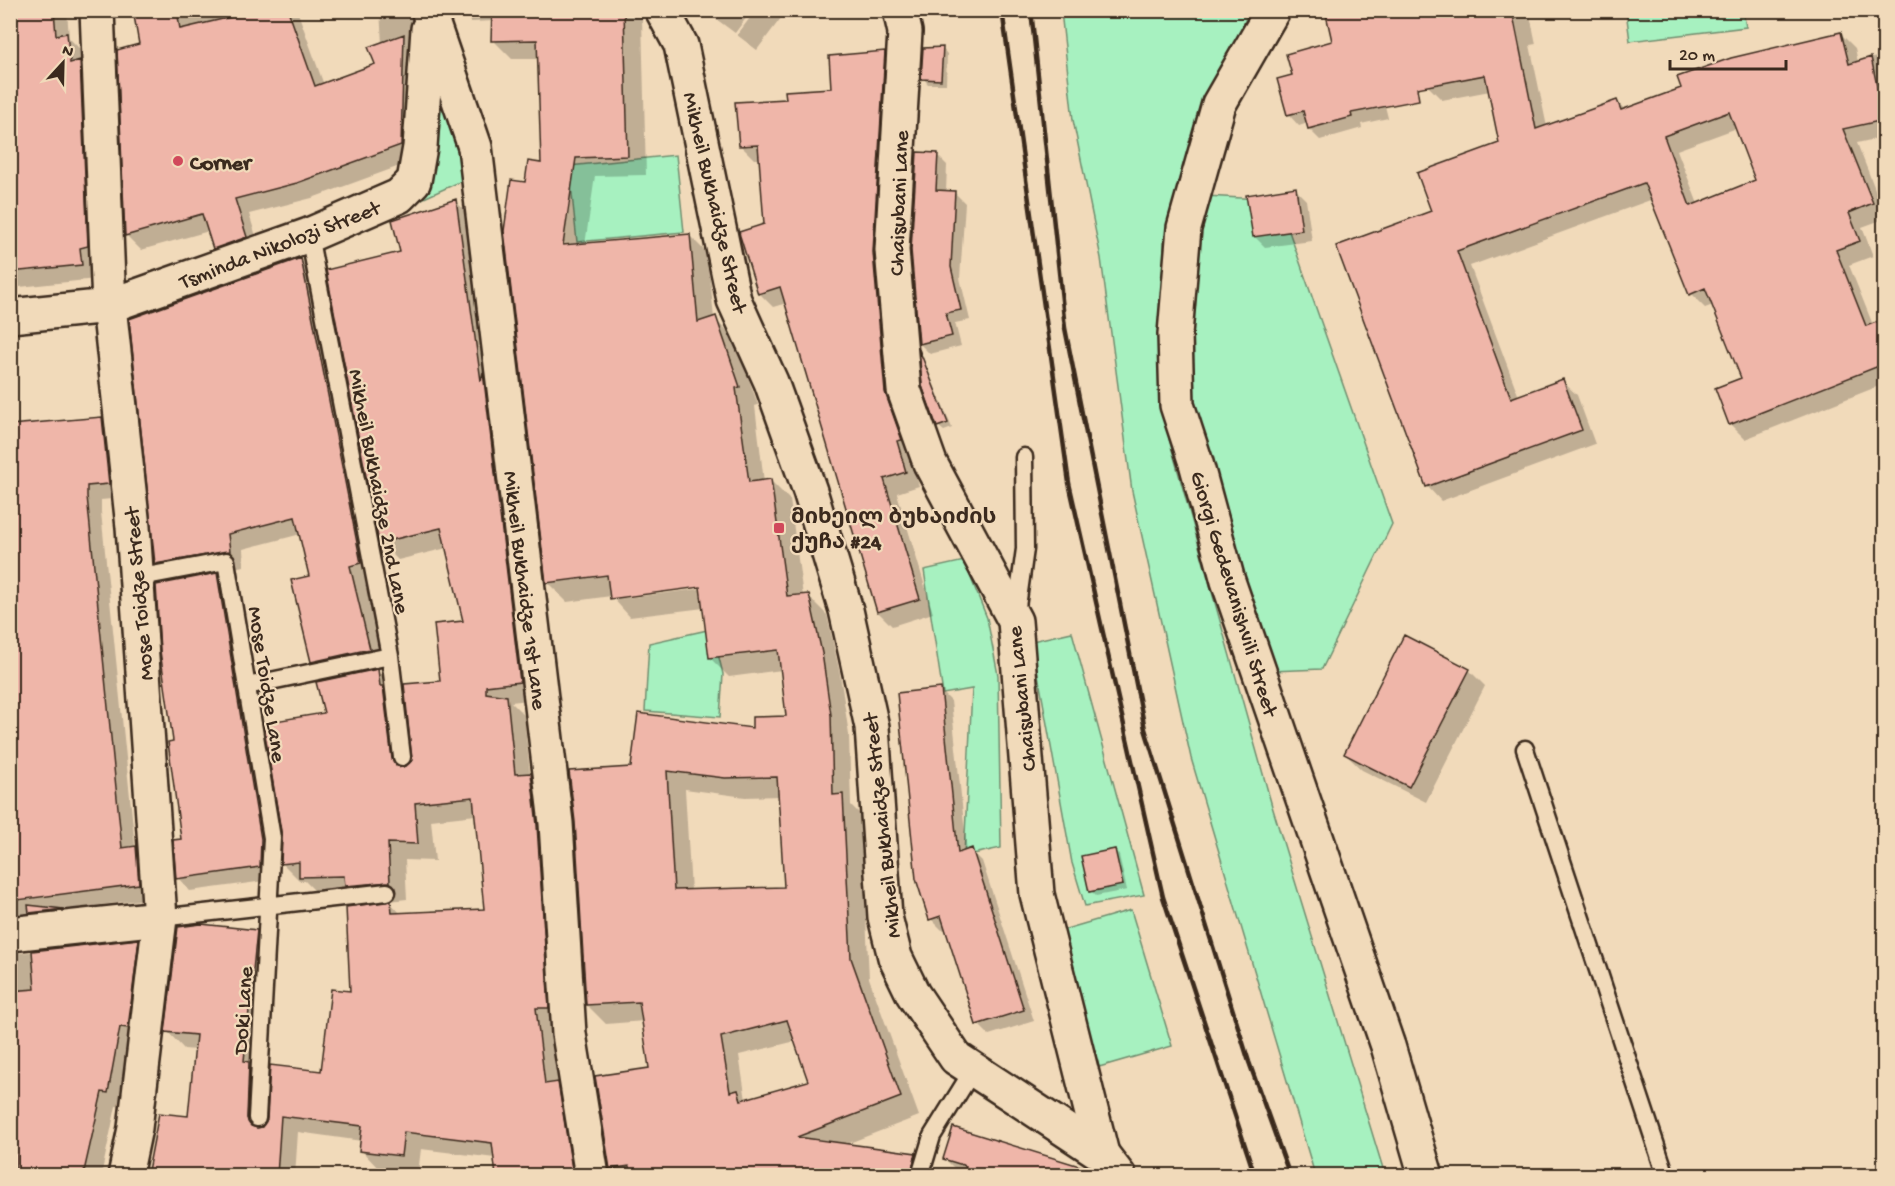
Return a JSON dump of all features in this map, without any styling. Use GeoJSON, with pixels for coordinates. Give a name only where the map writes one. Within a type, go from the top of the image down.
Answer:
{"type":"FeatureCollection","features":[{"type":"Feature","properties":{"kind":"street","name":"Mose Toidze Street"},"geometry":{"type":"LineString","coordinates":[[97,10],[109,306],[136,578],[160,918],[135,1128],[124,1176]]}},
{"type":"Feature","properties":{"kind":"street","name":"Mikheil Bukhaidze Street"},"geometry":{"type":"LineString","coordinates":[[662,10],[681,45],[734,300],[771,382],[806,480],[846,610],[872,727],[885,917],[895,957],[913,994],[956,1058],[1110,1165]]}},
{"type":"Feature","properties":{"kind":"street","name":"Chaisubani Lane"},"geometry":{"type":"LineString","coordinates":[[900,10],[905,32],[892,250],[904,390],[930,463],[1015,621],[1037,894],[1110,1165]]}},
{"type":"Feature","properties":{"kind":"street","name":"Giorgi Gedevanishvili Street"},"geometry":{"type":"LineString","coordinates":[[1273,10],[1219,104],[1184,228],[1175,334],[1176,405],[1196,463],[1228,581],[1388,1046],[1426,1176]]}},
{"type":"Feature","properties":{"kind":"street","name":"Tsminda Nikolozi Street"},"geometry":{"type":"LineString","coordinates":[[10,316],[109,306],[309,235],[399,195],[414,181],[420,147],[429,13]]}},
{"type":"Feature","properties":{"kind":"street","name":"Mikheil Bukhaidze 1st Lane"},"geometry":{"type":"LineString","coordinates":[[429,13],[475,147],[556,823],[569,1034],[592,1176]]}},
{"type":"Feature","properties":{"kind":"street"},"geometry":{"type":"LineString","coordinates":[[10,934],[160,918]]}},
{"type":"Feature","properties":{"kind":"lane","name":"Mikheil Bukhaidze 2nd Lane"},"geometry":{"type":"LineString","coordinates":[[309,235],[390,656],[402,757]]}},
{"type":"Feature","properties":{"kind":"lane"},"geometry":{"type":"LineString","coordinates":[[1015,621],[1025,549],[1024,457]]}},
{"type":"Feature","properties":{"kind":"lane","name":"Mose Toidze Lane"},"geometry":{"type":"LineString","coordinates":[[136,578],[226,561],[272,838],[270,905]]}},
{"type":"Feature","properties":{"kind":"lane"},"geometry":{"type":"LineString","coordinates":[[247,686],[390,656]]}},
{"type":"Feature","properties":{"kind":"lane"},"geometry":{"type":"LineString","coordinates":[[1525,749],[1666,1176]]}},
{"type":"Feature","properties":{"kind":"lane"},"geometry":{"type":"LineString","coordinates":[[160,918],[387,892]]}},
{"type":"Feature","properties":{"kind":"lane","name":"Doki Lane"},"geometry":{"type":"LineString","coordinates":[[257,1118],[270,905]]}},
{"type":"Feature","properties":{"kind":"lane"},"geometry":{"type":"LineString","coordinates":[[920,1176],[932,1136],[973,1070]]}},
{"type":"Feature","properties":{"kind":"green space"},"geometry":{"type":"Polygon","coordinates":[[[1061,11],[1249,11],[1196,135],[1164,240],[1169,439],[1272,806],[1385,1175],[1315,1175],[1191,758],[1132,491],[1101,258],[1073,120],[1061,11]]]}},
{"type":"Feature","properties":{"kind":"green space"},"geometry":{"type":"Polygon","coordinates":[[[1626,11],[1743,11],[1746,27],[1630,41],[1626,11]]]}},
{"type":"Feature","properties":{"kind":"green space"},"geometry":{"type":"Polygon","coordinates":[[[438,60],[466,179],[411,204],[438,60]]]}},
{"type":"Feature","properties":{"kind":"green space"},"geometry":{"type":"Polygon","coordinates":[[[676,155],[684,232],[577,242],[569,166],[676,155]]]}},
{"type":"Feature","properties":{"kind":"green space"},"geometry":{"type":"Polygon","coordinates":[[[1205,196],[1278,200],[1392,524],[1322,669],[1271,671],[1186,384],[1205,196]]]}},
{"type":"Feature","properties":{"kind":"green space"},"geometry":{"type":"Polygon","coordinates":[[[964,561],[987,618],[998,675],[1001,848],[964,856],[972,689],[943,694],[924,570],[964,561]]]}},
{"type":"Feature","properties":{"kind":"green space"},"geometry":{"type":"Polygon","coordinates":[[[712,629],[723,674],[720,717],[645,711],[649,643],[712,629]]]}},
{"type":"Feature","properties":{"kind":"green space"},"geometry":{"type":"Polygon","coordinates":[[[1072,632],[1144,895],[1085,906],[1072,863],[1032,641],[1072,632]]]}},
{"type":"Feature","properties":{"kind":"green space"},"geometry":{"type":"Polygon","coordinates":[[[1131,910],[1172,1046],[1099,1067],[1059,931],[1131,910]]]}},
{"type":"Feature","properties":{"kind":"building"},"geometry":{"type":"Polygon","coordinates":[[[10,10],[54,10],[56,35],[67,33],[70,63],[80,60],[88,246],[80,248],[82,265],[10,272],[10,10]]]}},
{"type":"Feature","properties":{"kind":"building"},"geometry":{"type":"Polygon","coordinates":[[[133,10],[177,10],[180,29],[261,10],[288,10],[315,86],[375,64],[368,47],[404,34],[401,145],[297,183],[235,199],[247,237],[213,249],[202,214],[125,236],[117,50],[139,44],[133,10]]]}},
{"type":"Feature","properties":{"kind":"building"},"geometry":{"type":"Polygon","coordinates":[[[492,10],[624,10],[628,156],[576,158],[563,245],[690,234],[698,322],[716,316],[740,387],[736,388],[749,482],[771,479],[787,596],[809,594],[822,653],[831,715],[833,795],[843,794],[851,958],[901,1097],[797,1137],[916,1153],[910,1176],[630,1176],[629,1166],[610,1169],[595,1076],[649,1068],[639,1002],[586,1005],[575,822],[569,771],[631,767],[638,713],[752,728],[752,717],[786,716],[778,650],[709,658],[700,587],[610,599],[607,575],[546,583],[504,231],[511,180],[525,182],[528,161],[541,163],[537,40],[491,41],[492,10]],[[667,771],[674,890],[784,887],[777,777],[725,778],[667,771]],[[787,1020],[721,1037],[730,1092],[738,1090],[741,1100],[808,1081],[787,1020]]]}},
{"type":"Feature","properties":{"kind":"building"},"geometry":{"type":"Polygon","coordinates":[[[1325,10],[1512,10],[1536,129],[1617,100],[1621,110],[1681,88],[1677,77],[1731,58],[1841,32],[1849,64],[1871,57],[1884,120],[1843,129],[1873,203],[1849,213],[1860,241],[1836,250],[1866,326],[1884,319],[1884,364],[1729,425],[1715,388],[1741,378],[1705,288],[1689,295],[1644,183],[1457,251],[1511,398],[1563,379],[1582,430],[1426,487],[1336,246],[1431,211],[1417,173],[1499,143],[1485,75],[1417,88],[1419,100],[1351,113],[1352,117],[1308,129],[1303,111],[1287,115],[1277,79],[1292,75],[1286,54],[1332,41],[1325,10]],[[1729,112],[1664,136],[1690,206],[1755,180],[1729,112]]]}},
{"type":"Feature","properties":{"kind":"building"},"geometry":{"type":"Polygon","coordinates":[[[943,47],[941,80],[921,79],[923,48],[943,47]]]}},
{"type":"Feature","properties":{"kind":"building"},"geometry":{"type":"Polygon","coordinates":[[[885,51],[873,252],[885,392],[902,440],[897,441],[906,472],[884,479],[920,599],[877,612],[780,287],[758,294],[740,236],[739,232],[764,224],[758,145],[739,146],[735,102],[786,99],[785,91],[831,88],[829,56],[885,51]]]}},
{"type":"Feature","properties":{"kind":"building"},"geometry":{"type":"Polygon","coordinates":[[[917,152],[938,153],[936,190],[955,191],[951,267],[961,310],[946,313],[952,336],[919,344],[911,250],[917,152]]]}},
{"type":"Feature","properties":{"kind":"building"},"geometry":{"type":"Polygon","coordinates":[[[1296,187],[1302,230],[1253,237],[1246,195],[1296,187]]]}},
{"type":"Feature","properties":{"kind":"building"},"geometry":{"type":"Polygon","coordinates":[[[456,199],[481,381],[483,372],[520,682],[486,686],[486,693],[507,696],[515,774],[531,773],[537,825],[549,1008],[536,1008],[545,1084],[558,1082],[573,1175],[496,1176],[492,1143],[404,1132],[401,1156],[359,1151],[362,1126],[281,1116],[277,1176],[147,1176],[159,1113],[188,1116],[196,1035],[165,1032],[178,927],[201,924],[257,930],[244,1061],[249,1062],[247,1118],[251,1126],[257,1128],[262,1127],[267,1119],[270,1065],[321,1071],[331,989],[350,991],[346,907],[391,901],[392,913],[484,909],[473,797],[415,803],[418,844],[388,843],[390,882],[345,886],[344,876],[299,877],[299,862],[281,864],[282,837],[263,723],[324,713],[316,682],[378,669],[380,686],[383,686],[392,759],[397,766],[403,767],[412,761],[404,684],[440,681],[434,624],[463,621],[441,528],[379,543],[326,270],[400,252],[392,220],[456,199]]]}},
{"type":"Feature","properties":{"kind":"building"},"geometry":{"type":"Polygon","coordinates":[[[301,258],[361,563],[350,566],[370,649],[311,662],[291,580],[309,576],[295,517],[228,534],[230,551],[155,564],[129,319],[301,258]]]}},
{"type":"Feature","properties":{"kind":"building"},"geometry":{"type":"Polygon","coordinates":[[[919,349],[948,423],[937,427],[922,386],[919,349]]]}},
{"type":"Feature","properties":{"kind":"building"},"geometry":{"type":"Polygon","coordinates":[[[102,417],[109,484],[87,486],[87,496],[122,848],[136,846],[139,884],[10,901],[10,425],[102,417]]]}},
{"type":"Feature","properties":{"kind":"building"},"geometry":{"type":"Polygon","coordinates":[[[217,573],[261,839],[260,867],[176,879],[173,840],[181,839],[168,742],[173,741],[160,651],[156,585],[217,573]]]}},
{"type":"Feature","properties":{"kind":"building"},"geometry":{"type":"Polygon","coordinates":[[[1404,635],[1470,669],[1409,787],[1344,754],[1404,635]]]}},
{"type":"Feature","properties":{"kind":"building"},"geometry":{"type":"Polygon","coordinates":[[[941,688],[958,853],[972,848],[1024,1010],[976,1025],[941,916],[929,920],[916,879],[897,693],[941,688]]]}},
{"type":"Feature","properties":{"kind":"building"},"geometry":{"type":"Polygon","coordinates":[[[1115,849],[1123,885],[1089,892],[1081,856],[1115,849]]]}},
{"type":"Feature","properties":{"kind":"building"},"geometry":{"type":"Polygon","coordinates":[[[28,905],[64,909],[29,913],[28,905]]]}},
{"type":"Feature","properties":{"kind":"building"},"geometry":{"type":"Polygon","coordinates":[[[139,939],[128,1028],[120,1027],[108,1093],[102,1092],[83,1176],[16,1176],[16,1134],[10,1134],[10,991],[35,989],[32,951],[139,939]]]}},
{"type":"Feature","properties":{"kind":"building"},"geometry":{"type":"Polygon","coordinates":[[[953,1127],[1086,1168],[1085,1176],[963,1176],[966,1166],[943,1159],[953,1127]]]}},
{"type":"Feature","properties":{"kind":"railway"},"geometry":{"type":"LineString","coordinates":[[1002,10],[1069,483],[1163,897],[1255,1176]]}},
{"type":"Feature","properties":{"kind":"railway"},"geometry":{"type":"LineString","coordinates":[[1031,10],[1065,328],[1145,729],[1249,1062],[1290,1176]]}},
{"type":"Feature","properties":{"kind":"place","name":"Corner"},"geometry":{"type":"Point","coordinates":[178,161]}},
{"type":"Feature","properties":{"kind":"place","name":"მიხეილ ბუხაიძის ქუჩა #24"},"geometry":{"type":"Point","coordinates":[779,528]}}]}
